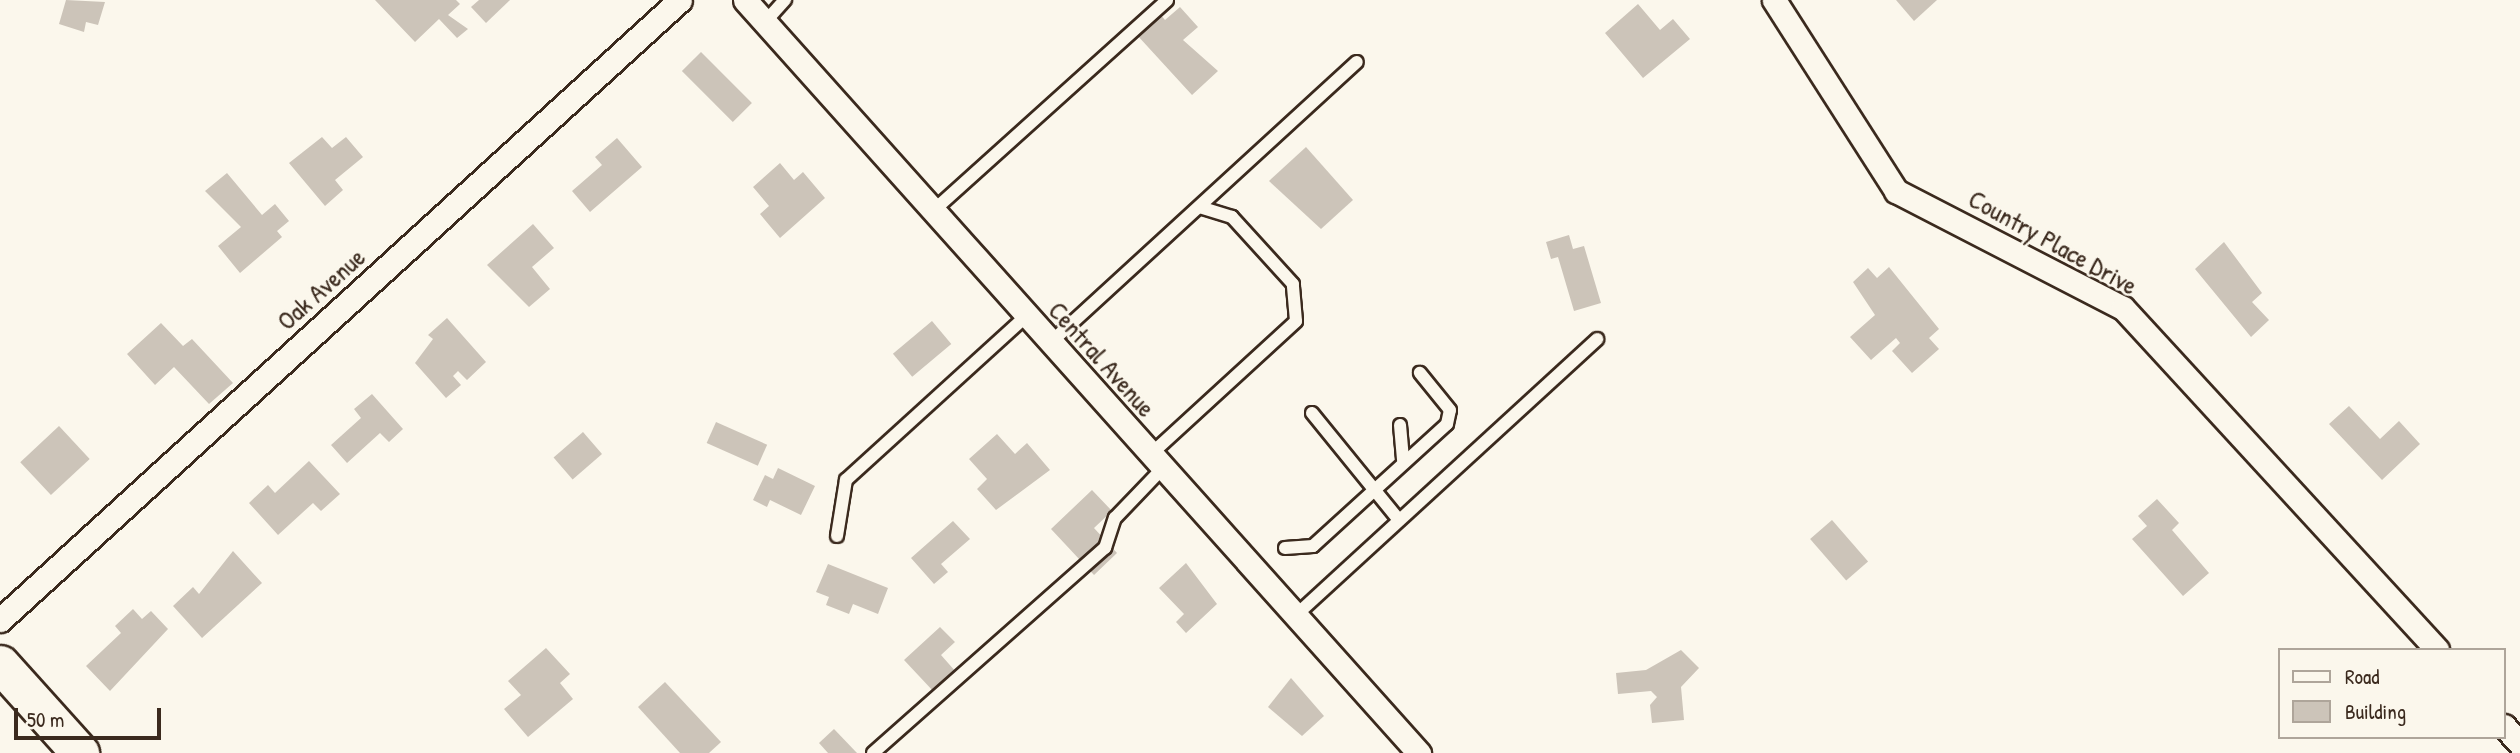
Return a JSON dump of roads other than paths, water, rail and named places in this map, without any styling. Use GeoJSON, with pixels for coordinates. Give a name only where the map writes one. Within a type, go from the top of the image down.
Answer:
{"type":"FeatureCollection","features":[{"type":"Feature","properties":{"kind":"main road"},"geometry":{"type":"LineString","coordinates":[[0,664],[80,753]]}},
{"type":"Feature","properties":{"kind":"street","name":"Oak Avenue"},"geometry":{"type":"LineString","coordinates":[[0,620],[680,0]]}},
{"type":"Feature","properties":{"kind":"street","name":"Central Avenue"},"geometry":{"type":"LineString","coordinates":[[745,0],[1419,753]]}},
{"type":"Feature","properties":{"kind":"street","name":"Country Place Drive"},"geometry":{"type":"LineString","coordinates":[[1774,0],[1896,191],[2123,308],[2435,648]]}},
{"type":"Feature","properties":{"kind":"street"},"geometry":{"type":"LineString","coordinates":[[2506,728],[2520,744]]}},
{"type":"Feature","properties":{"kind":"lane"},"geometry":{"type":"LineString","coordinates":[[765,22],[785,0]]}},
{"type":"Feature","properties":{"kind":"lane"},"geometry":{"type":"LineString","coordinates":[[933,211],[1167,0]]}},
{"type":"Feature","properties":{"kind":"lane"},"geometry":{"type":"LineString","coordinates":[[1050,343],[1357,62]]}},
{"type":"Feature","properties":{"kind":"lane"},"geometry":{"type":"LineString","coordinates":[[873,753],[1105,548],[1115,518],[1156,462],[1296,321],[1293,284],[1232,216],[1199,207]]}},
{"type":"Feature","properties":{"kind":"lane"},"geometry":{"type":"LineString","coordinates":[[837,536],[846,480],[1026,316]]}},
{"type":"Feature","properties":{"kind":"lane"},"geometry":{"type":"LineString","coordinates":[[1295,616],[1597,339]]}},
{"type":"Feature","properties":{"kind":"lane"},"geometry":{"type":"LineString","coordinates":[[1285,548],[1313,546],[1372,487],[1447,424],[1450,410],[1420,373]]}},
{"type":"Feature","properties":{"kind":"lane"},"geometry":{"type":"LineString","coordinates":[[1312,413],[1399,520]]}},
{"type":"Feature","properties":{"kind":"lane"},"geometry":{"type":"LineString","coordinates":[[1400,425],[1403,461]]}}]}
